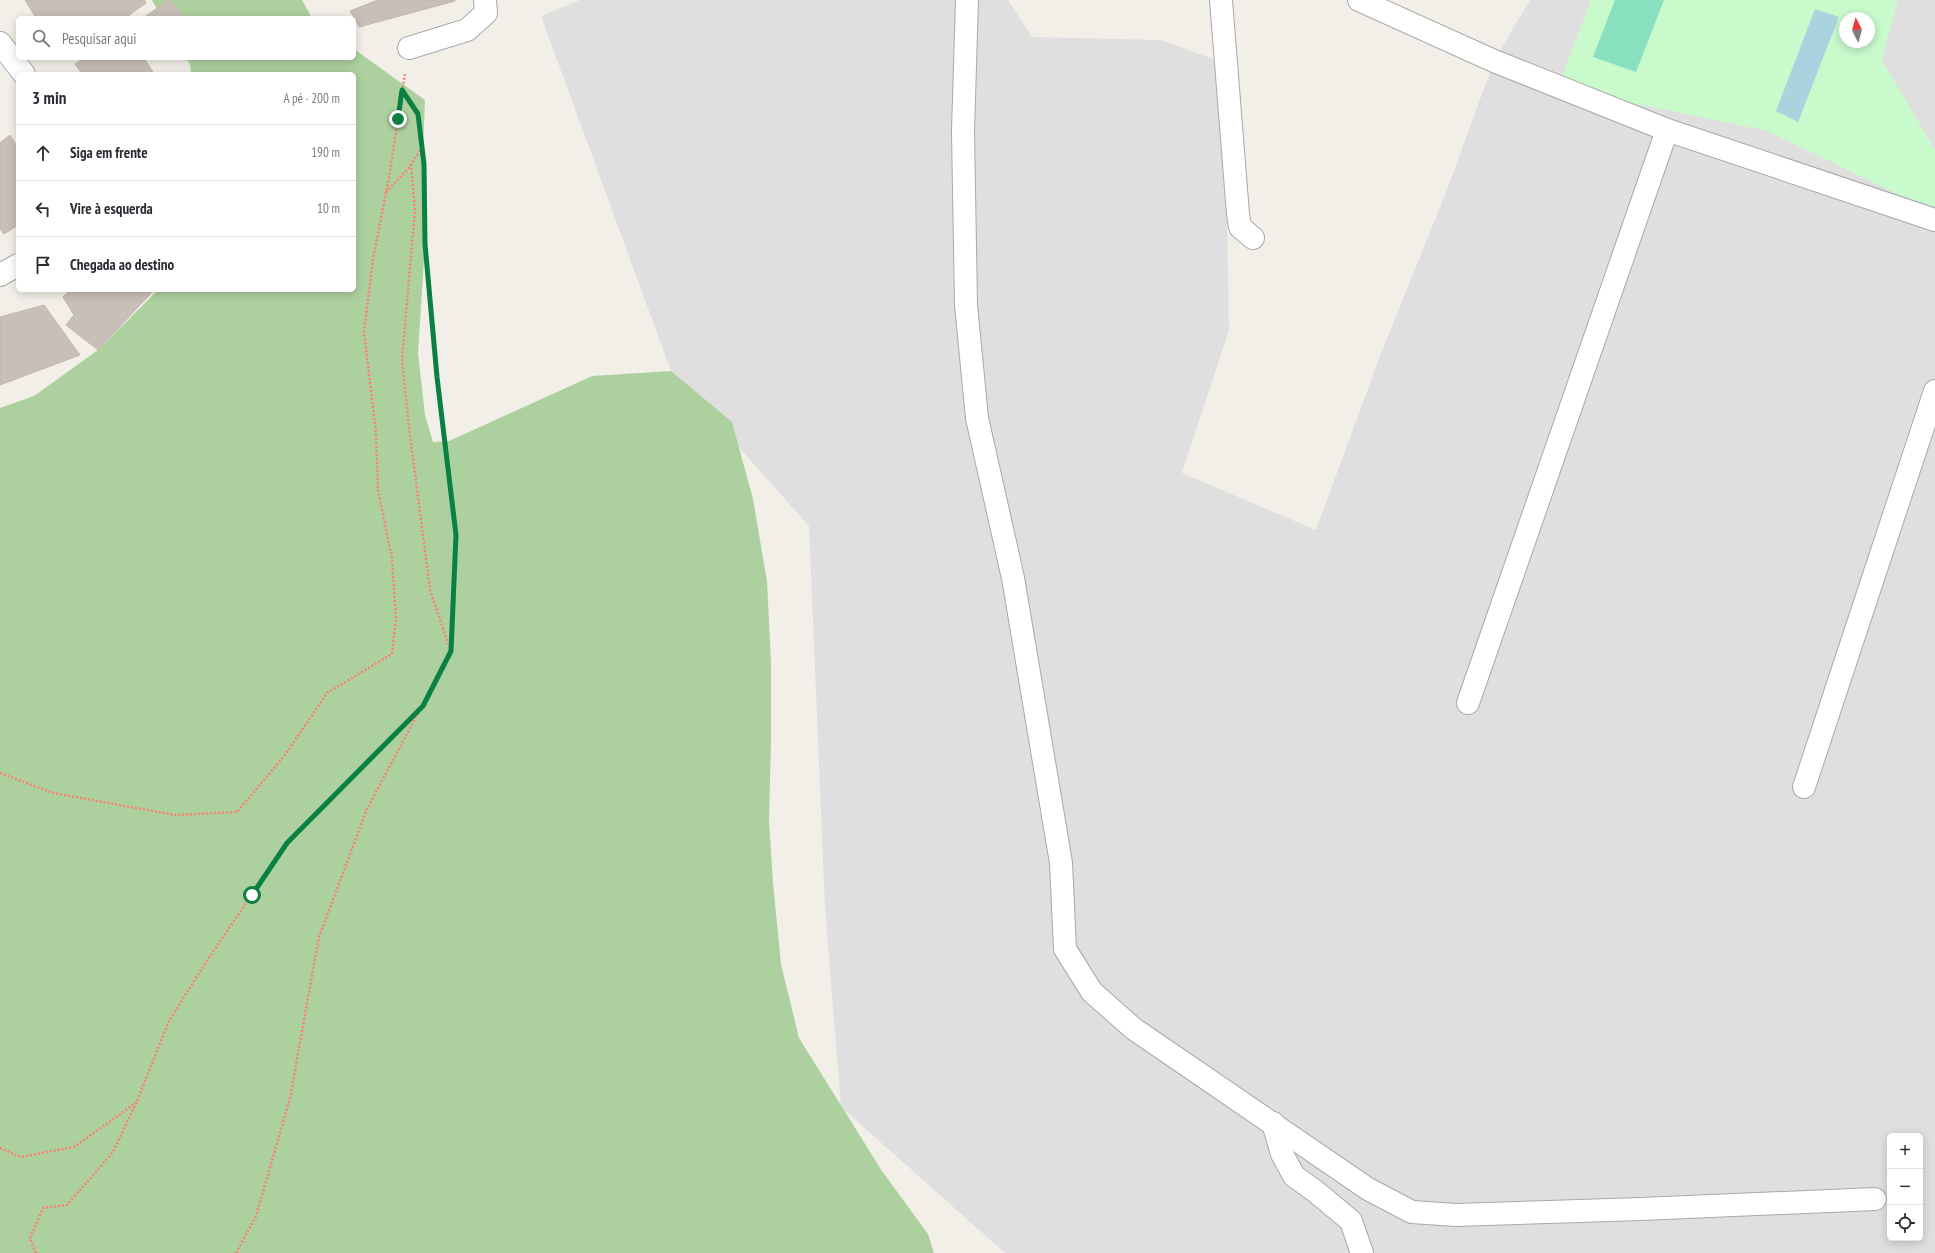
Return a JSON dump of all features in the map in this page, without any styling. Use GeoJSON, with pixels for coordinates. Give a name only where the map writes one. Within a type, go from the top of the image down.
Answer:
{"type":"FeatureCollection","features":[{"type":"Feature","properties":{"kind":"street"},"geometry":{"type":"LineString","coordinates":[[409,48],[467,30],[486,13],[485,0]]}},
{"type":"Feature","properties":{"kind":"street"},"geometry":{"type":"LineString","coordinates":[[967,0],[963,131],[966,305],[977,418],[1013,578],[1061,863],[1065,949],[1092,992],[1134,1029],[1368,1189],[1412,1212],[1456,1215],[1875,1200]]}},
{"type":"Feature","properties":{"kind":"street"},"geometry":{"type":"LineString","coordinates":[[1221,0],[1238,214],[1240,227],[1253,238]]}},
{"type":"Feature","properties":{"kind":"street"},"geometry":{"type":"LineString","coordinates":[[1359,0],[1494,61],[1667,130],[1935,220]]}},
{"type":"Feature","properties":{"kind":"street"},"geometry":{"type":"LineString","coordinates":[[0,43],[22,72]]}},
{"type":"Feature","properties":{"kind":"street"},"geometry":{"type":"LineString","coordinates":[[1468,703],[1667,130]]}},
{"type":"Feature","properties":{"kind":"street"},"geometry":{"type":"LineString","coordinates":[[0,275],[16,266]]}},
{"type":"Feature","properties":{"kind":"street"},"geometry":{"type":"LineString","coordinates":[[1804,787],[1935,391]]}},
{"type":"Feature","properties":{"kind":"street"},"geometry":{"type":"LineString","coordinates":[[1273,1124],[1282,1154],[1294,1176],[1315,1191],[1351,1221],[1362,1253]]}},
{"type":"Feature","properties":{"kind":"path"},"geometry":{"type":"LineString","coordinates":[[0,773],[52,794],[176,815],[237,812],[285,755],[327,693],[392,654],[396,618],[392,558],[378,491],[376,433],[364,332],[373,259],[386,193],[402,90],[418,114],[422,148],[425,244],[435,354],[456,535],[451,651],[367,809],[319,937],[290,1098],[256,1216],[235,1253]]}},
{"type":"Feature","properties":{"kind":"path"},"geometry":{"type":"LineString","coordinates":[[386,193],[411,164],[422,148]]}},
{"type":"Feature","properties":{"kind":"path"},"geometry":{"type":"LineString","coordinates":[[411,164],[415,210],[402,359],[409,427],[430,590],[451,651]]}},
{"type":"Feature","properties":{"kind":"path"},"geometry":{"type":"LineString","coordinates":[[36,1253],[30,1238],[43,1208],[67,1205],[113,1152],[137,1101],[169,1021],[208,959],[287,843],[423,706]]}},
{"type":"Feature","properties":{"kind":"path"},"geometry":{"type":"LineString","coordinates":[[0,1148],[21,1157],[74,1147],[137,1101]]}},
{"type":"Feature","properties":{"kind":"shaded area"},"geometry":{"type":"Polygon","coordinates":[[[580,0],[1008,0],[1032,37],[1161,40],[1224,63],[1229,330],[1182,473],[1316,530],[1380,356],[1447,190],[1494,61],[1530,0],[1935,0],[1935,1253],[1005,1253],[841,1107],[825,907],[809,526],[671,371],[541,16],[580,0]]]}},
{"type":"Feature","properties":{"kind":"green space"},"geometry":{"type":"Polygon","coordinates":[[[152,0],[302,0],[311,16],[161,16],[152,0]]]}},
{"type":"Feature","properties":{"kind":"green space"},"geometry":{"type":"Polygon","coordinates":[[[1591,0],[1898,0],[1882,60],[1935,150],[1935,212],[1767,131],[1558,87],[1591,0]]]}},
{"type":"Feature","properties":{"kind":"green space"},"geometry":{"type":"Polygon","coordinates":[[[1615,0],[1664,0],[1636,72],[1593,57],[1615,0]]]}},
{"type":"Feature","properties":{"kind":"green space"},"geometry":{"type":"Polygon","coordinates":[[[356,50],[425,100],[423,150],[425,244],[418,353],[425,415],[433,442],[449,441],[592,376],[671,371],[732,422],[753,499],[767,581],[771,662],[769,820],[773,883],[781,964],[799,1038],[882,1171],[928,1234],[934,1253],[0,1253],[0,408],[34,396],[98,350],[156,292],[356,292],[356,72],[191,72],[190,64],[187,60],[356,60],[356,50]]]}},
{"type":"Feature","properties":{"kind":"water"},"geometry":{"type":"Polygon","coordinates":[[[1815,9],[1839,17],[1798,122],[1776,111],[1815,9]]]}},
{"type":"Feature","properties":{"kind":"building"},"geometry":{"type":"Polygon","coordinates":[[[25,0],[144,0],[146,3],[128,16],[35,16],[25,0]]]}},
{"type":"Feature","properties":{"kind":"building"},"geometry":{"type":"Polygon","coordinates":[[[171,0],[183,16],[146,16],[171,0]]]}},
{"type":"Feature","properties":{"kind":"building"},"geometry":{"type":"Polygon","coordinates":[[[378,0],[455,0],[359,27],[356,22],[356,16],[353,16],[350,11],[378,0]]]}},
{"type":"Feature","properties":{"kind":"building"},"geometry":{"type":"Polygon","coordinates":[[[81,60],[145,60],[153,72],[81,72],[75,64],[81,60]]]}},
{"type":"Feature","properties":{"kind":"building"},"geometry":{"type":"Polygon","coordinates":[[[10,135],[16,145],[16,226],[4,234],[0,229],[0,143],[10,135]]]}},
{"type":"Feature","properties":{"kind":"building"},"geometry":{"type":"Polygon","coordinates":[[[68,292],[152,292],[98,350],[66,325],[74,315],[63,297],[68,292]]]}},
{"type":"Feature","properties":{"kind":"building"},"geometry":{"type":"Polygon","coordinates":[[[44,305],[80,355],[0,385],[0,317],[44,305]]]}},
{"type":"Feature","properties":{"kind":"route"},"geometry":{"type":"LineString","coordinates":[[252,895],[287,843],[423,706],[451,651],[456,535],[437,377],[425,244],[424,164],[418,114],[402,90],[398,119]]}}]}
